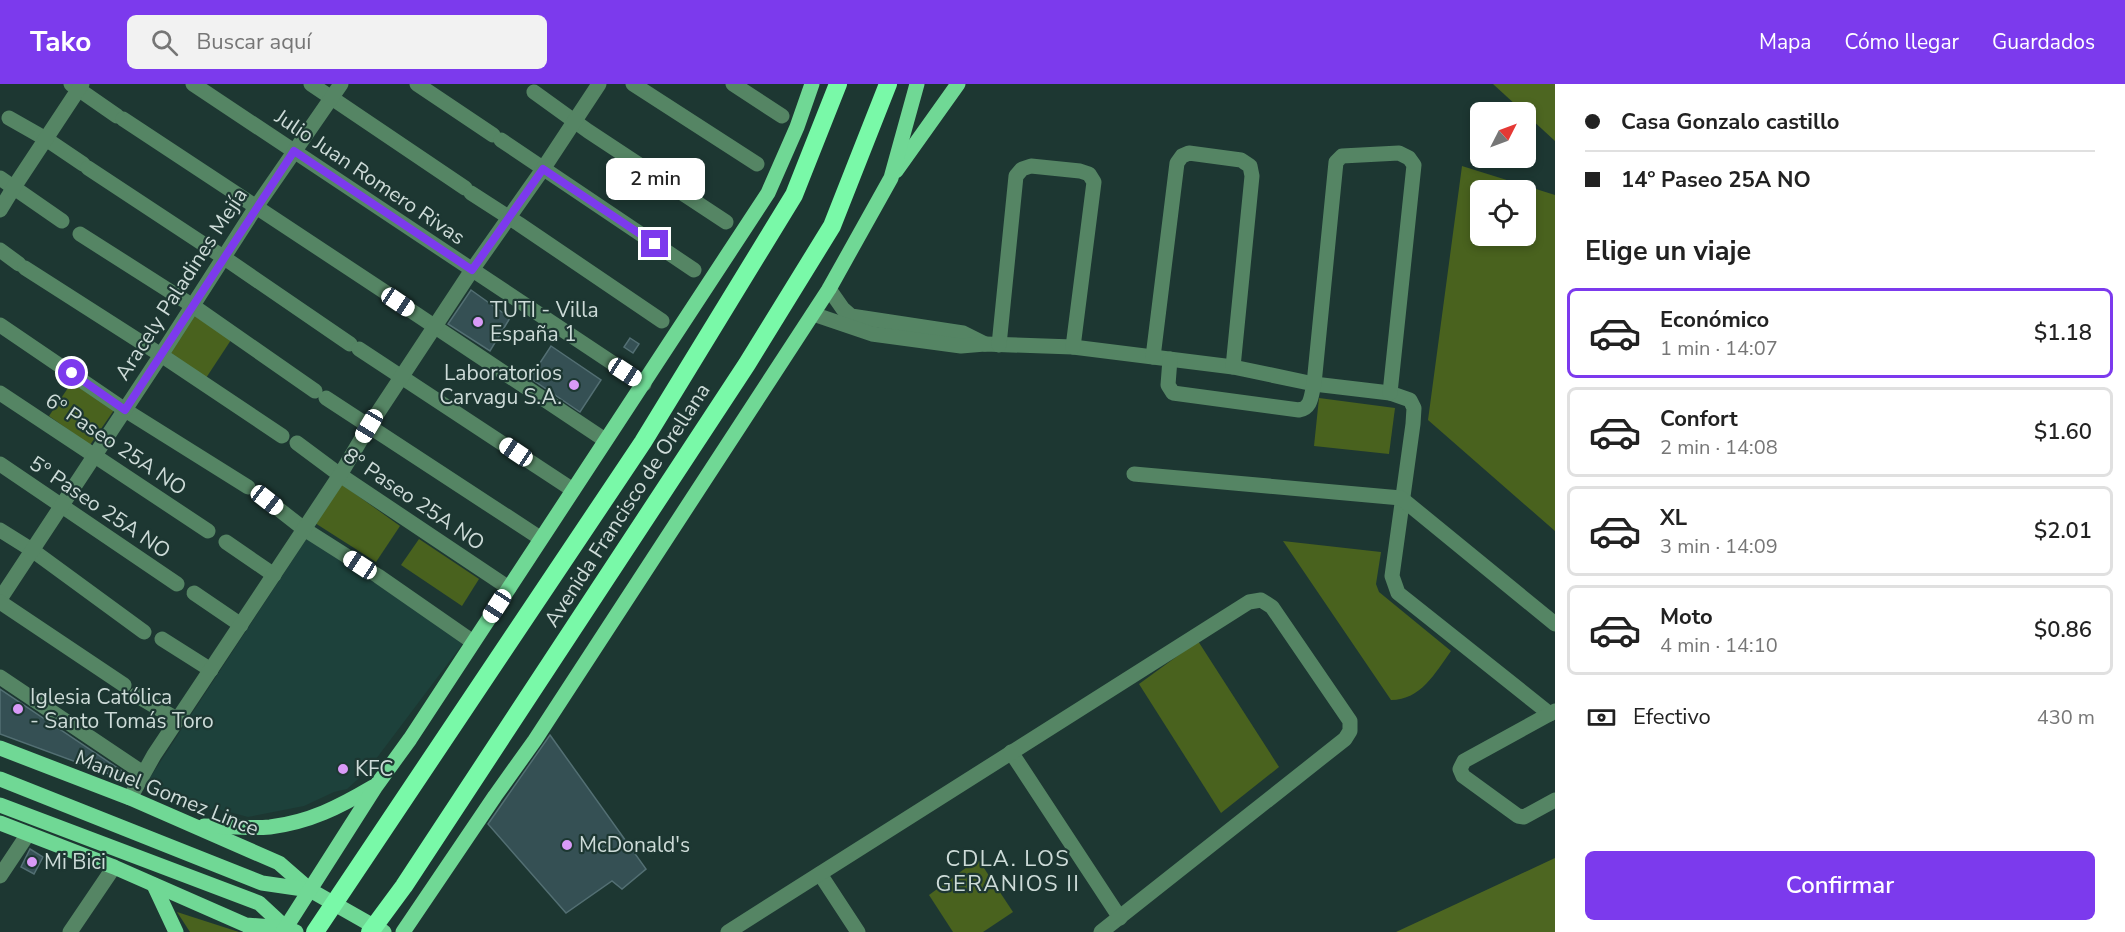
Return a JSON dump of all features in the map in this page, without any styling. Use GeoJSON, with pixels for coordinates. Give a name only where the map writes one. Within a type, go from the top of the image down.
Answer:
{"type":"FeatureCollection","features":[{"type":"Feature","properties":{"kind":"highway","name":"Avenida Francisco de Orellana"},"geometry":{"type":"LineString","coordinates":[[315,932],[643,442],[794,195],[838,84]]}},
{"type":"Feature","properties":{"kind":"highway","name":"Avenida Francisco de Orellana"},"geometry":{"type":"LineString","coordinates":[[376,930],[747,364],[832,226],[888,84]]}},
{"type":"Feature","properties":{"kind":"main road"},"geometry":{"type":"LineString","coordinates":[[288,930],[310,890],[376,786],[410,739],[768,194],[797,127],[812,84]]}},
{"type":"Feature","properties":{"kind":"main road"},"geometry":{"type":"LineString","coordinates":[[891,178],[917,84]]}},
{"type":"Feature","properties":{"kind":"main road"},"geometry":{"type":"LineString","coordinates":[[403,932],[535,740],[829,289],[891,178],[958,84]]}},
{"type":"Feature","properties":{"kind":"main road","name":"Manuel Gomez Lince"},"geometry":{"type":"LineString","coordinates":[[0,748],[130,798],[279,862],[310,890],[376,930]]}},
{"type":"Feature","properties":{"kind":"main road","name":"Manuel Gomez Lince"},"geometry":{"type":"LineString","coordinates":[[0,779],[262,883],[310,890]]}},
{"type":"Feature","properties":{"kind":"main road"},"geometry":{"type":"LineString","coordinates":[[197,826],[268,827],[304,820],[336,809],[376,786]]}},
{"type":"Feature","properties":{"kind":"main road"},"geometry":{"type":"LineString","coordinates":[[0,805],[259,903],[288,930]]}},
{"type":"Feature","properties":{"kind":"main road"},"geometry":{"type":"LineString","coordinates":[[0,824],[114,867],[246,925],[288,930]]}},
{"type":"Feature","properties":{"kind":"main road"},"geometry":{"type":"LineString","coordinates":[[154,885],[176,932]]}},
{"type":"Feature","properties":{"kind":"street","name":"Julio Juan Romero Rivas"},"geometry":{"type":"LineString","coordinates":[[193,84],[644,384]]}},
{"type":"Feature","properties":{"kind":"street"},"geometry":{"type":"LineString","coordinates":[[311,84],[662,321]]}},
{"type":"Feature","properties":{"kind":"street","name":"Aracely Paladines Mejía"},"geometry":{"type":"LineString","coordinates":[[0,601],[193,306],[223,256],[341,84]]}},
{"type":"Feature","properties":{"kind":"street"},"geometry":{"type":"LineString","coordinates":[[417,84],[694,270]]}},
{"type":"Feature","properties":{"kind":"street"},"geometry":{"type":"LineString","coordinates":[[130,798],[143,772],[340,475],[369,426],[599,84]]}},
{"type":"Feature","properties":{"kind":"street"},"geometry":{"type":"LineString","coordinates":[[633,84],[757,164]]}},
{"type":"Feature","properties":{"kind":"street"},"geometry":{"type":"LineString","coordinates":[[733,84],[782,116]]}},
{"type":"Feature","properties":{"kind":"street"},"geometry":{"type":"LineString","coordinates":[[0,210],[78,86],[120,117],[605,440]]}},
{"type":"Feature","properties":{"kind":"street"},"geometry":{"type":"LineString","coordinates":[[526,88],[726,222]]}},
{"type":"Feature","properties":{"kind":"street"},"geometry":{"type":"LineString","coordinates":[[4,113],[573,490]]}},
{"type":"Feature","properties":{"kind":"street"},"geometry":{"type":"LineString","coordinates":[[1153,357],[1177,163],[1182,156],[1189,153],[1242,160],[1250,166],[1252,176],[1233,367]]}},
{"type":"Feature","properties":{"kind":"street"},"geometry":{"type":"LineString","coordinates":[[1170,359],[1168,385],[1173,393],[1299,410],[1310,404],[1314,384],[1336,162],[1342,156],[1399,153],[1409,158],[1414,165],[1390,393]]}},
{"type":"Feature","properties":{"kind":"street"},"geometry":{"type":"LineString","coordinates":[[992,345],[1016,176],[1031,166],[1080,171],[1089,174],[1094,182],[1073,347]]}},
{"type":"Feature","properties":{"kind":"street"},"geometry":{"type":"LineString","coordinates":[[0,178],[62,221]]}},
{"type":"Feature","properties":{"kind":"street"},"geometry":{"type":"LineString","coordinates":[[80,234],[193,306],[321,394],[540,538]]}},
{"type":"Feature","properties":{"kind":"street"},"geometry":{"type":"LineString","coordinates":[[0,250],[282,436]]}},
{"type":"Feature","properties":{"kind":"street"},"geometry":{"type":"LineString","coordinates":[[829,289],[850,322]]}},
{"type":"Feature","properties":{"kind":"street"},"geometry":{"type":"LineString","coordinates":[[813,314],[850,322],[872,334],[961,346],[1073,347],[1233,367],[1314,384],[1390,393],[1410,400],[1414,408],[1392,576],[1398,593],[1552,712],[1464,761],[1460,769],[1463,776],[1518,816],[1524,817],[1555,800]]}},
{"type":"Feature","properties":{"kind":"street"},"geometry":{"type":"LineString","coordinates":[[0,325],[125,410],[248,487]]}},
{"type":"Feature","properties":{"kind":"street","name":"6º Paseo 25A NO"},"geometry":{"type":"LineString","coordinates":[[0,393],[208,531]]}},
{"type":"Feature","properties":{"kind":"street","name":"8º Paseo 25A NO"},"geometry":{"type":"LineString","coordinates":[[297,443],[340,475],[509,588]]}},
{"type":"Feature","properties":{"kind":"street","name":"5º Paseo 25A NO"},"geometry":{"type":"LineString","coordinates":[[0,464],[177,584]]}},
{"type":"Feature","properties":{"kind":"street"},"geometry":{"type":"LineString","coordinates":[[1134,474],[1401,498],[1555,624]]}},
{"type":"Feature","properties":{"kind":"street"},"geometry":{"type":"LineString","coordinates":[[267,500],[304,529],[378,576],[473,642]]}},
{"type":"Feature","properties":{"kind":"street"},"geometry":{"type":"LineString","coordinates":[[0,530],[32,550],[144,632]]}},
{"type":"Feature","properties":{"kind":"street"},"geometry":{"type":"LineString","coordinates":[[226,542],[274,575]]}},
{"type":"Feature","properties":{"kind":"street"},"geometry":{"type":"LineString","coordinates":[[194,593],[240,625]]}},
{"type":"Feature","properties":{"kind":"street"},"geometry":{"type":"LineString","coordinates":[[728,932],[1249,602],[1261,600],[1272,606],[1350,721],[1350,731],[1345,739],[1101,932]]}},
{"type":"Feature","properties":{"kind":"street"},"geometry":{"type":"LineString","coordinates":[[0,601],[124,685]]}},
{"type":"Feature","properties":{"kind":"street"},"geometry":{"type":"LineString","coordinates":[[162,639],[211,670]]}},
{"type":"Feature","properties":{"kind":"street"},"geometry":{"type":"LineString","coordinates":[[0,677],[143,772]]}},
{"type":"Feature","properties":{"kind":"street"},"geometry":{"type":"LineString","coordinates":[[136,695],[178,720]]}},
{"type":"Feature","properties":{"kind":"street"},"geometry":{"type":"LineString","coordinates":[[1011,752],[1120,918]]}},
{"type":"Feature","properties":{"kind":"street"},"geometry":{"type":"LineString","coordinates":[[0,876],[28,834]]}},
{"type":"Feature","properties":{"kind":"street"},"geometry":{"type":"LineString","coordinates":[[70,932],[114,867]]}},
{"type":"Feature","properties":{"kind":"street"},"geometry":{"type":"LineString","coordinates":[[820,874],[858,932]]}},
{"type":"Feature","properties":{"kind":"shaded area"},"geometry":{"type":"Polygon","coordinates":[[[307,538],[464,642],[367,771],[347,789],[334,792],[304,806],[248,817],[218,809],[196,810],[156,786],[149,779],[307,538]]]}},
{"type":"Feature","properties":{"kind":"green space"},"geometry":{"type":"Polygon","coordinates":[[[1493,84],[1555,84],[1555,141],[1536,124],[1536,102],[1513,102],[1493,84]]]}},
{"type":"Feature","properties":{"kind":"green space"},"geometry":{"type":"Polygon","coordinates":[[[1462,166],[1507,180],[1470,180],[1470,246],[1536,246],[1536,189],[1555,195],[1555,531],[1428,420],[1462,166]]]}},
{"type":"Feature","properties":{"kind":"green space"},"geometry":{"type":"Polygon","coordinates":[[[192,314],[231,340],[206,378],[167,351],[192,314]]]}},
{"type":"Feature","properties":{"kind":"green space"},"geometry":{"type":"Polygon","coordinates":[[[72,382],[114,410],[90,445],[49,416],[72,382]]]}},
{"type":"Feature","properties":{"kind":"green space"},"geometry":{"type":"Polygon","coordinates":[[[1319,398],[1395,408],[1389,454],[1314,446],[1319,398]]]}},
{"type":"Feature","properties":{"kind":"green space"},"geometry":{"type":"Polygon","coordinates":[[[340,483],[400,526],[376,562],[315,523],[340,483]]]}},
{"type":"Feature","properties":{"kind":"green space"},"geometry":{"type":"Polygon","coordinates":[[[419,539],[479,579],[462,606],[401,565],[419,539]]]}},
{"type":"Feature","properties":{"kind":"green space"},"geometry":{"type":"Polygon","coordinates":[[[1283,541],[1381,552],[1376,584],[1379,592],[1451,651],[1426,684],[1411,695],[1391,700],[1283,541]]]}},
{"type":"Feature","properties":{"kind":"green space"},"geometry":{"type":"Polygon","coordinates":[[[1198,641],[1279,767],[1221,813],[1139,684],[1198,641]]]}},
{"type":"Feature","properties":{"kind":"green space"},"geometry":{"type":"Polygon","coordinates":[[[1555,858],[1555,932],[1396,932],[1555,858]]]}},
{"type":"Feature","properties":{"kind":"green space"},"geometry":{"type":"Polygon","coordinates":[[[978,859],[1013,912],[983,932],[953,932],[929,895],[978,859]]]}},
{"type":"Feature","properties":{"kind":"green space"},"geometry":{"type":"Polygon","coordinates":[[[177,912],[239,932],[190,932],[177,912]]]}},
{"type":"Feature","properties":{"kind":"building","name":"TUTI - Villa España 1"},"geometry":{"type":"Polygon","coordinates":[[[471,290],[510,318],[490,351],[448,324],[471,290]]]}},
{"type":"Feature","properties":{"kind":"building"},"geometry":{"type":"Polygon","coordinates":[[[630,338],[639,344],[633,353],[624,347],[630,338]]]}},
{"type":"Feature","properties":{"kind":"building"},"geometry":{"type":"Polygon","coordinates":[[[551,346],[601,380],[580,412],[530,378],[551,346]]]}},
{"type":"Feature","properties":{"kind":"building","name":"Iglesia Católica - Santo Tomás Toro"},"geometry":{"type":"Polygon","coordinates":[[[0,689],[131,777],[128,781],[0,734],[0,689]]]}},
{"type":"Feature","properties":{"kind":"building","name":"McDonald's"},"geometry":{"type":"Polygon","coordinates":[[[550,735],[646,869],[622,889],[612,881],[566,913],[488,824],[550,735]]]}},
{"type":"Feature","properties":{"kind":"building","name":"Mi Bici"},"geometry":{"type":"Polygon","coordinates":[[[30,849],[43,857],[34,874],[21,867],[30,849]]]}},
{"type":"Feature","properties":{"kind":"place","name":"TUTI - Villa España 1"},"geometry":{"type":"Point","coordinates":[478,322]}},
{"type":"Feature","properties":{"kind":"place","name":"Laboratorios Carvagu S.A."},"geometry":{"type":"Point","coordinates":[574,385]}},
{"type":"Feature","properties":{"kind":"place","name":"Iglesia Católica - Santo Tomás Toro"},"geometry":{"type":"Point","coordinates":[18,709]}},
{"type":"Feature","properties":{"kind":"place","name":"KFC"},"geometry":{"type":"Point","coordinates":[343,769]}},
{"type":"Feature","properties":{"kind":"place","name":"McDonald's"},"geometry":{"type":"Point","coordinates":[567,845]}},
{"type":"Feature","properties":{"kind":"place","name":"Mi Bici"},"geometry":{"type":"Point","coordinates":[32,862]}},
{"type":"Feature","properties":{"kind":"district","name":"CDLA. LOS GERANIOS II"},"geometry":{"type":"Point","coordinates":[1008,870]}},
{"type":"Feature","properties":{"kind":"route"},"geometry":{"type":"LineString","coordinates":[[72,373],[125,410],[223,256],[294,151],[472,270],[543,169],[655,244]]}}]}
